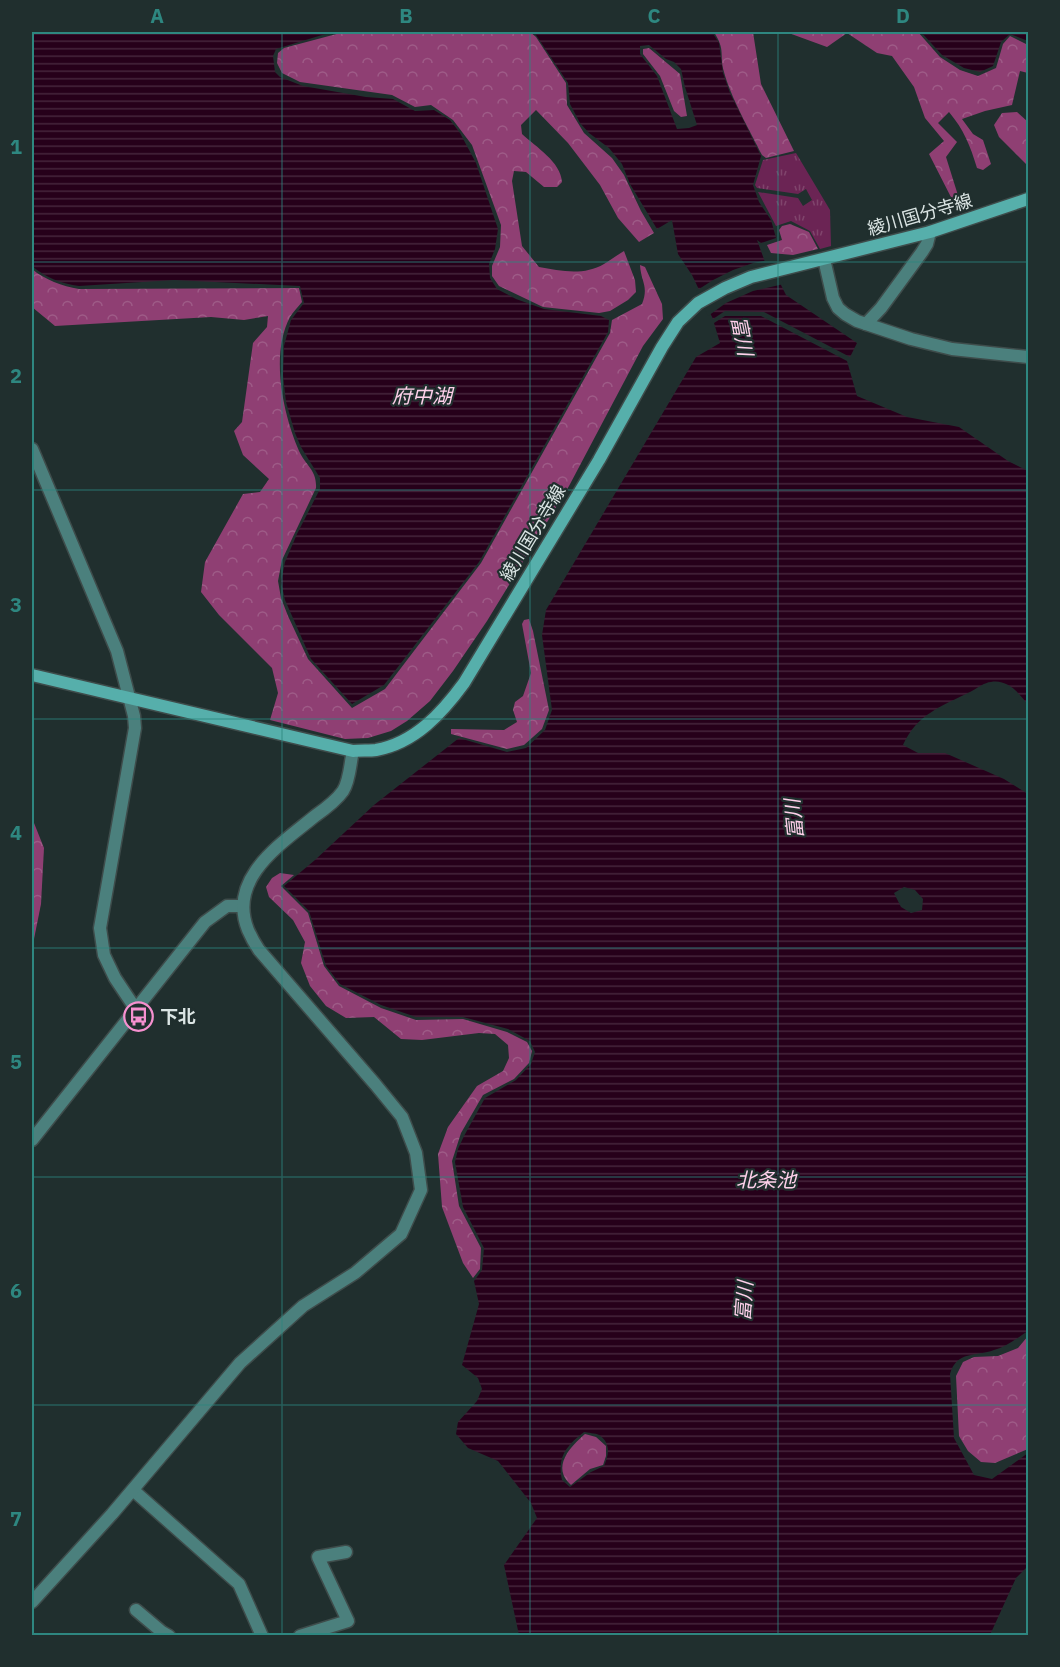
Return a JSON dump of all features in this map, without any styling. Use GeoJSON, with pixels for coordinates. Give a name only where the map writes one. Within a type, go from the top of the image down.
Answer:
{"type":"FeatureCollection","features":[{"type":"Feature","properties":{"kind":"main road","name":"綾川国分寺線"},"geometry":{"type":"LineString","coordinates":[[32,675],[353,751],[375,750],[395,745],[412,737],[450,703],[464,683],[598,460],[662,346],[678,322],[698,303],[752,277],[930,232],[1029,199]]}},
{"type":"Feature","properties":{"kind":"street"},"geometry":{"type":"LineString","coordinates":[[866,324],[881,308],[922,252],[930,232]]}},
{"type":"Feature","properties":{"kind":"street"},"geometry":{"type":"LineString","coordinates":[[824,259],[833,298],[838,308],[845,314],[866,324],[911,339],[952,349],[1029,357]]}},
{"type":"Feature","properties":{"kind":"street"},"geometry":{"type":"LineString","coordinates":[[32,449],[117,651],[134,716],[135,728],[100,928],[104,955],[115,978],[135,1008]]}},
{"type":"Feature","properties":{"kind":"street"},"geometry":{"type":"LineString","coordinates":[[32,1602],[133,1490],[240,1363],[303,1306],[355,1273],[400,1234],[421,1190],[416,1154],[402,1117],[259,950],[247,929],[243,906],[252,873],[272,852],[329,805],[343,790],[353,751]]}},
{"type":"Feature","properties":{"kind":"street"},"geometry":{"type":"LineString","coordinates":[[32,1140],[205,922],[227,906],[243,906]]}},
{"type":"Feature","properties":{"kind":"street"},"geometry":{"type":"LineString","coordinates":[[133,1490],[239,1584],[262,1635]]}},
{"type":"Feature","properties":{"kind":"street"},"geometry":{"type":"LineString","coordinates":[[300,1635],[348,1621],[318,1557],[346,1552]]}},
{"type":"Feature","properties":{"kind":"street"},"geometry":{"type":"LineString","coordinates":[[136,1610],[162,1632],[169,1635]]}},
{"type":"Feature","properties":{"kind":"green space"},"geometry":{"type":"Polygon","coordinates":[[[344,32],[530,32],[536,37],[566,83],[567,105],[584,133],[612,158],[624,175],[654,233],[639,242],[618,218],[600,185],[568,143],[536,110],[521,125],[522,134],[553,161],[561,175],[562,182],[557,187],[544,187],[526,172],[514,171],[512,181],[522,246],[539,267],[572,272],[596,268],[624,251],[635,280],[636,292],[610,311],[599,313],[543,307],[499,286],[492,276],[492,266],[500,247],[501,225],[472,145],[453,120],[431,105],[415,107],[392,95],[300,82],[282,73],[277,63],[278,53],[284,48],[344,32]]]}},
{"type":"Feature","properties":{"kind":"green space"},"geometry":{"type":"Polygon","coordinates":[[[714,32],[753,32],[761,84],[794,151],[766,158],[762,155],[731,93],[724,72],[720,44],[714,32]]]}},
{"type":"Feature","properties":{"kind":"green space"},"geometry":{"type":"Polygon","coordinates":[[[786,32],[918,32],[940,57],[960,70],[978,76],[996,68],[1003,44],[1010,36],[1028,45],[1028,73],[1020,71],[1012,105],[962,119],[973,134],[983,140],[991,164],[983,170],[977,168],[966,138],[949,112],[938,123],[957,142],[946,157],[961,205],[957,209],[929,154],[944,141],[925,118],[914,87],[892,56],[877,53],[847,33],[827,47],[786,32]]]}},
{"type":"Feature","properties":{"kind":"green space"},"geometry":{"type":"Polygon","coordinates":[[[649,48],[680,74],[687,116],[681,117],[674,111],[660,76],[643,54],[643,49],[649,48]]]}},
{"type":"Feature","properties":{"kind":"green space"},"geometry":{"type":"Polygon","coordinates":[[[1017,112],[1028,122],[1028,166],[999,137],[994,125],[1002,113],[1017,112]]]}},
{"type":"Feature","properties":{"kind":"green space"},"geometry":{"type":"Polygon","coordinates":[[[796,153],[830,210],[831,246],[820,249],[810,231],[791,221],[776,226],[758,192],[798,198],[803,206],[812,200],[806,189],[798,194],[757,188],[755,185],[763,160],[796,153]]]}},
{"type":"Feature","properties":{"kind":"green space"},"geometry":{"type":"Polygon","coordinates":[[[790,224],[809,232],[818,249],[793,255],[771,253],[767,245],[782,240],[779,230],[782,226],[790,224]]]}},
{"type":"Feature","properties":{"kind":"green space"},"geometry":{"type":"Polygon","coordinates":[[[640,265],[645,267],[662,304],[663,319],[643,346],[569,486],[487,621],[430,701],[407,721],[391,731],[368,738],[345,739],[270,720],[278,693],[272,668],[219,615],[201,592],[205,562],[243,494],[260,492],[269,479],[243,455],[234,431],[242,422],[253,343],[267,327],[268,316],[244,320],[211,317],[55,326],[32,307],[32,269],[54,282],[79,289],[299,288],[302,302],[290,317],[284,332],[280,366],[281,384],[293,436],[299,451],[313,472],[316,488],[282,560],[278,581],[281,598],[308,659],[352,708],[385,689],[481,563],[610,333],[612,320],[642,304],[645,288],[640,265]]]}},
{"type":"Feature","properties":{"kind":"green space"},"geometry":{"type":"Polygon","coordinates":[[[529,619],[549,710],[542,729],[524,745],[507,749],[451,734],[451,729],[504,730],[517,722],[513,710],[515,702],[523,696],[531,673],[522,624],[524,620],[529,619]]]}},
{"type":"Feature","properties":{"kind":"green space"},"geometry":{"type":"Polygon","coordinates":[[[32,818],[44,848],[41,904],[32,949],[32,818]]]}},
{"type":"Feature","properties":{"kind":"green space"},"geometry":{"type":"Polygon","coordinates":[[[280,873],[294,875],[281,886],[308,913],[324,966],[339,986],[381,1008],[416,1020],[463,1019],[507,1032],[527,1042],[532,1051],[529,1063],[514,1079],[483,1095],[461,1133],[452,1161],[459,1206],[481,1248],[480,1269],[473,1278],[463,1263],[442,1207],[438,1154],[448,1127],[477,1086],[503,1071],[509,1058],[508,1045],[495,1034],[479,1033],[422,1040],[401,1039],[374,1017],[346,1018],[326,1006],[310,986],[301,963],[305,942],[293,920],[269,897],[266,887],[272,878],[280,873]]]}},
{"type":"Feature","properties":{"kind":"green space"},"geometry":{"type":"Polygon","coordinates":[[[1028,1336],[1028,1449],[995,1463],[981,1462],[968,1451],[959,1436],[956,1376],[963,1362],[974,1357],[998,1356],[1018,1348],[1028,1336]]]}},
{"type":"Feature","properties":{"kind":"green space"},"geometry":{"type":"Polygon","coordinates":[[[585,1434],[596,1437],[606,1446],[606,1456],[603,1465],[590,1469],[571,1485],[565,1478],[563,1464],[569,1451],[585,1434]]]}},
{"type":"Feature","properties":{"kind":"water","name":"府中湖"},"geometry":{"type":"Polygon","coordinates":[[[32,32],[332,32],[276,49],[273,56],[275,72],[280,77],[303,86],[366,97],[393,99],[415,111],[434,110],[450,120],[460,133],[476,163],[498,229],[495,249],[489,264],[490,278],[497,289],[544,309],[601,316],[609,320],[608,332],[479,562],[384,685],[352,704],[311,659],[285,600],[281,582],[285,562],[320,489],[320,478],[295,433],[286,402],[283,375],[284,346],[291,320],[304,303],[300,286],[174,280],[79,286],[54,279],[32,266],[32,32]]]}},
{"type":"Feature","properties":{"kind":"water"},"geometry":{"type":"Polygon","coordinates":[[[534,32],[712,32],[719,43],[723,73],[730,93],[761,156],[753,185],[759,202],[771,220],[776,238],[761,243],[757,240],[765,262],[778,279],[786,295],[857,343],[850,357],[764,312],[725,311],[713,319],[692,275],[678,254],[672,220],[657,229],[630,184],[622,164],[609,148],[580,123],[570,104],[568,83],[534,32]],[[649,45],[640,46],[640,54],[657,76],[677,129],[697,125],[681,69],[674,62],[666,59],[649,45]]]}},
{"type":"Feature","properties":{"kind":"water"},"geometry":{"type":"Polygon","coordinates":[[[921,32],[1028,32],[1028,41],[1010,34],[1001,42],[993,66],[980,72],[964,68],[942,55],[921,32]]]}},
{"type":"Feature","properties":{"kind":"water","name":"北条池"},"geometry":{"type":"Polygon","coordinates":[[[725,316],[761,316],[847,361],[857,396],[907,417],[959,427],[1008,461],[1028,471],[1028,705],[1008,685],[989,682],[931,712],[915,726],[903,745],[918,753],[945,753],[1004,779],[1028,794],[1028,1331],[999,1349],[962,1358],[953,1366],[950,1374],[954,1438],[974,1475],[992,1479],[1028,1453],[1028,1566],[1016,1578],[990,1635],[519,1635],[504,1565],[537,1518],[531,1503],[498,1461],[468,1448],[456,1434],[458,1422],[477,1401],[482,1389],[478,1378],[462,1365],[479,1304],[474,1281],[482,1270],[484,1248],[463,1207],[455,1162],[464,1136],[485,1098],[516,1080],[531,1064],[535,1052],[530,1041],[508,1029],[463,1017],[416,1017],[381,1005],[340,984],[326,966],[309,911],[284,886],[374,805],[459,738],[507,752],[526,748],[545,730],[552,710],[542,635],[546,610],[696,357],[720,343],[714,323],[725,316]],[[904,887],[894,893],[901,907],[911,913],[922,910],[923,899],[915,890],[904,887]],[[584,1432],[572,1442],[562,1458],[562,1480],[570,1487],[604,1466],[607,1458],[608,1449],[603,1438],[597,1434],[584,1432]]]}},
{"type":"Feature","properties":{"kind":"pier"},"geometry":{"type":"Polygon","coordinates":[[[768,260],[784,284],[753,291],[726,303],[708,316],[696,291],[733,270],[768,260]]]}},
{"type":"Feature","properties":{"kind":"place","name":"下北"},"geometry":{"type":"Point","coordinates":[139,1017]}},
{"type":"Feature","properties":{"kind":"water label","name":"富川"},"geometry":{"type":"Point","coordinates":[742,336]}},
{"type":"Feature","properties":{"kind":"water label","name":"富川"},"geometry":{"type":"Point","coordinates":[794,819]}},
{"type":"Feature","properties":{"kind":"water label","name":"富川"},"geometry":{"type":"Point","coordinates":[744,1301]}}]}
